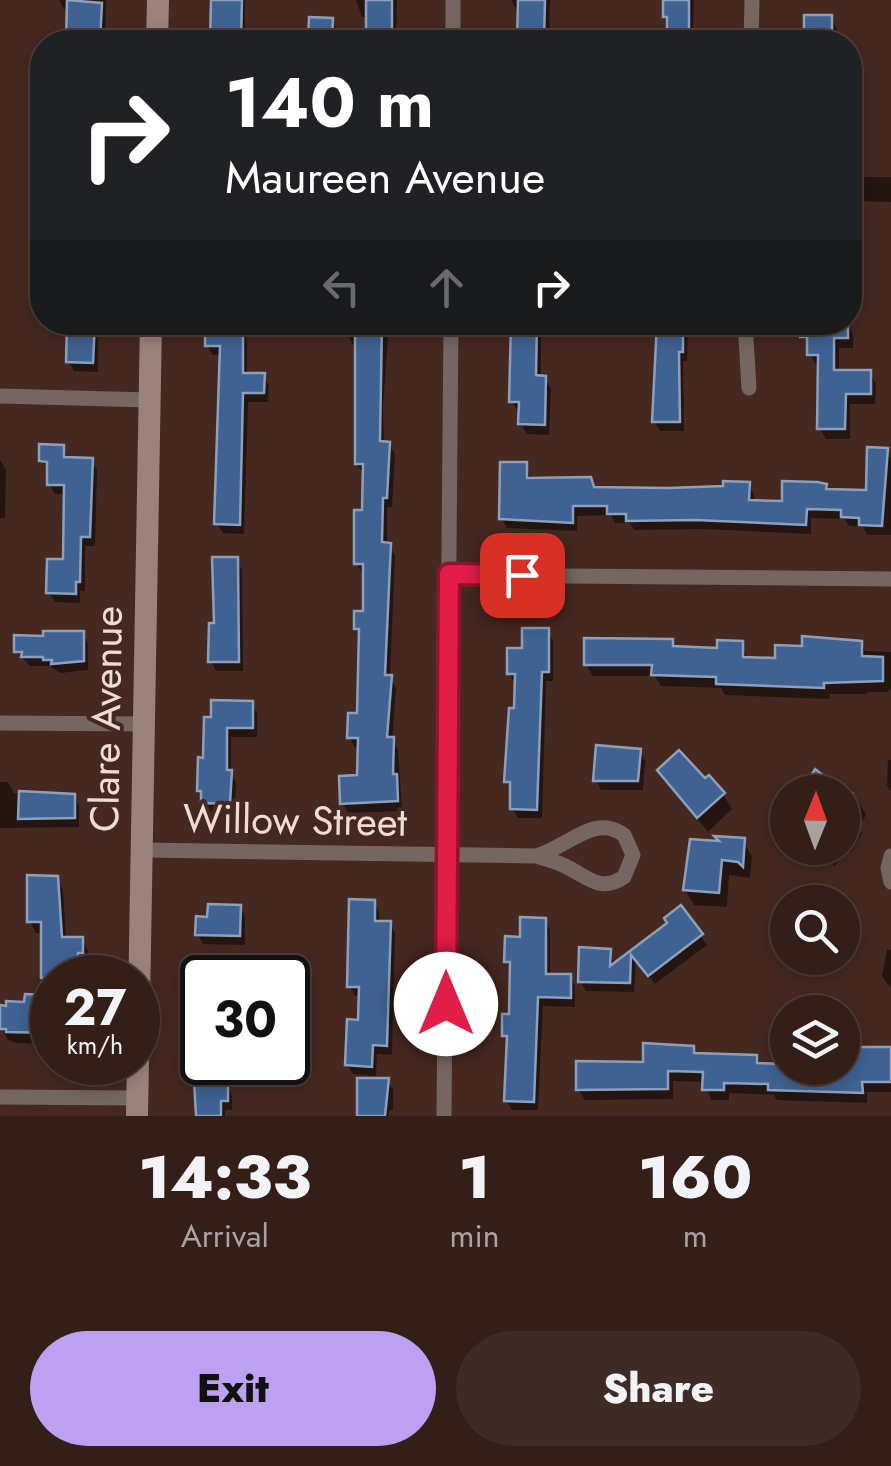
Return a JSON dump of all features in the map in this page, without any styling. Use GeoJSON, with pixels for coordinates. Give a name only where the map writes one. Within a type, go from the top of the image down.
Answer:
{"type":"FeatureCollection","features":[{"type":"Feature","properties":{"kind":"street"},"geometry":{"type":"LineString","coordinates":[[157,30],[158,0]]}},
{"type":"Feature","properties":{"kind":"street"},"geometry":{"type":"LineString","coordinates":[[453,0],[453,30]]}},
{"type":"Feature","properties":{"kind":"street"},"geometry":{"type":"LineString","coordinates":[[752,0],[752,30]]}},
{"type":"Feature","properties":{"kind":"street","name":"Clare Avenue"},"geometry":{"type":"LineString","coordinates":[[137,1107],[151,335]]}},
{"type":"Feature","properties":{"kind":"street"},"geometry":{"type":"LineString","coordinates":[[444,1116],[451,335]]}},
{"type":"Feature","properties":{"kind":"street"},"geometry":{"type":"LineString","coordinates":[[746,335],[749,388]]}},
{"type":"Feature","properties":{"kind":"street"},"geometry":{"type":"LineString","coordinates":[[0,396],[149,400]]}},
{"type":"Feature","properties":{"kind":"street"},"geometry":{"type":"LineString","coordinates":[[449,574],[891,579]]}},
{"type":"Feature","properties":{"kind":"street"},"geometry":{"type":"LineString","coordinates":[[0,723],[142,724]]}},
{"type":"Feature","properties":{"kind":"street"},"geometry":{"type":"LineString","coordinates":[[604,826],[624,835],[633,856],[624,876],[604,885],[536,856],[553,851],[592,828],[604,826]]}},
{"type":"Feature","properties":{"kind":"street","name":"Willow Street"},"geometry":{"type":"LineString","coordinates":[[142,850],[536,856]]}},
{"type":"Feature","properties":{"kind":"street"},"geometry":{"type":"LineString","coordinates":[[891,856],[891,882]]}},
{"type":"Feature","properties":{"kind":"street"},"geometry":{"type":"LineString","coordinates":[[0,1097],[137,1107]]}},
{"type":"Feature","properties":{"kind":"building"},"geometry":{"type":"Polygon","coordinates":[[[67,0],[102,3],[101,30],[66,30],[67,0]]]}},
{"type":"Feature","properties":{"kind":"building"},"geometry":{"type":"Polygon","coordinates":[[[211,0],[242,0],[241,30],[210,30],[211,0]]]}},
{"type":"Feature","properties":{"kind":"building"},"geometry":{"type":"Polygon","coordinates":[[[366,0],[392,0],[392,30],[366,30],[366,0]]]}},
{"type":"Feature","properties":{"kind":"building"},"geometry":{"type":"Polygon","coordinates":[[[518,0],[545,0],[544,30],[517,30],[518,0]]]}},
{"type":"Feature","properties":{"kind":"building"},"geometry":{"type":"Polygon","coordinates":[[[663,0],[689,0],[689,30],[667,30],[667,17],[663,17],[663,0]]]}},
{"type":"Feature","properties":{"kind":"building"},"geometry":{"type":"Polygon","coordinates":[[[804,15],[832,15],[832,30],[804,30],[804,15]]]}},
{"type":"Feature","properties":{"kind":"building"},"geometry":{"type":"Polygon","coordinates":[[[309,17],[333,18],[332,30],[308,30],[309,17]]]}},
{"type":"Feature","properties":{"kind":"building"},"geometry":{"type":"Polygon","coordinates":[[[67,335],[94,335],[93,363],[66,362],[67,335]]]}},
{"type":"Feature","properties":{"kind":"building"},"geometry":{"type":"Polygon","coordinates":[[[205,335],[243,335],[243,373],[265,373],[264,393],[243,393],[240,525],[214,524],[220,346],[205,346],[205,335]]]}},
{"type":"Feature","properties":{"kind":"building"},"geometry":{"type":"Polygon","coordinates":[[[355,335],[382,335],[380,441],[390,442],[382,542],[391,543],[385,675],[392,675],[387,737],[394,737],[393,774],[397,774],[398,801],[340,804],[339,776],[357,775],[358,738],[347,738],[348,713],[357,713],[359,629],[354,629],[354,611],[363,611],[363,564],[354,564],[354,510],[362,510],[363,464],[355,464],[355,335]]]}},
{"type":"Feature","properties":{"kind":"building"},"geometry":{"type":"Polygon","coordinates":[[[511,335],[537,335],[536,375],[546,376],[545,425],[518,424],[519,402],[509,402],[511,335]]]}},
{"type":"Feature","properties":{"kind":"building"},"geometry":{"type":"Polygon","coordinates":[[[656,335],[683,335],[683,352],[679,352],[680,422],[652,422],[656,335]]]}},
{"type":"Feature","properties":{"kind":"building"},"geometry":{"type":"Polygon","coordinates":[[[848,335],[834,338],[834,370],[871,370],[871,394],[846,394],[845,429],[817,429],[818,355],[807,355],[807,337],[800,337],[848,335]]]}},
{"type":"Feature","properties":{"kind":"building"},"geometry":{"type":"Polygon","coordinates":[[[39,444],[64,445],[64,457],[93,458],[90,537],[81,537],[76,594],[46,593],[47,559],[63,559],[64,485],[47,485],[47,462],[39,461],[39,444]]]}},
{"type":"Feature","properties":{"kind":"building"},"geometry":{"type":"Polygon","coordinates":[[[867,447],[888,448],[882,526],[859,525],[859,518],[841,517],[841,510],[807,509],[806,525],[626,521],[626,514],[607,514],[607,506],[573,506],[573,523],[499,519],[500,462],[527,462],[527,478],[591,477],[594,487],[668,488],[750,482],[749,500],[782,501],[782,481],[817,482],[827,484],[826,489],[866,490],[867,447]]]}},
{"type":"Feature","properties":{"kind":"building"},"geometry":{"type":"Polygon","coordinates":[[[212,557],[238,557],[239,662],[208,662],[209,623],[214,623],[212,557]]]}},
{"type":"Feature","properties":{"kind":"building"},"geometry":{"type":"Polygon","coordinates":[[[522,628],[549,628],[549,672],[542,672],[537,810],[510,809],[510,782],[504,782],[515,674],[507,674],[507,648],[522,648],[522,628]]]}},
{"type":"Feature","properties":{"kind":"building"},"geometry":{"type":"Polygon","coordinates":[[[43,631],[84,631],[84,661],[51,664],[52,660],[43,657],[21,657],[22,652],[14,652],[14,635],[43,636],[43,631]]]}},
{"type":"Feature","properties":{"kind":"building"},"geometry":{"type":"Polygon","coordinates":[[[802,636],[862,641],[862,656],[883,657],[883,681],[824,683],[824,688],[716,684],[716,677],[651,675],[652,665],[584,665],[584,638],[673,639],[673,646],[717,648],[717,640],[743,641],[743,657],[775,658],[775,645],[802,646],[802,636]]]}},
{"type":"Feature","properties":{"kind":"building"},"geometry":{"type":"Polygon","coordinates":[[[211,700],[253,701],[253,728],[227,728],[227,770],[232,770],[230,804],[201,803],[201,791],[197,791],[204,717],[211,717],[211,700]]]}},
{"type":"Feature","properties":{"kind":"building"},"geometry":{"type":"Polygon","coordinates":[[[596,745],[641,749],[638,781],[593,781],[596,745]]]}},
{"type":"Feature","properties":{"kind":"building"},"geometry":{"type":"Polygon","coordinates":[[[679,750],[725,793],[697,818],[657,770],[679,750]]]}},
{"type":"Feature","properties":{"kind":"building"},"geometry":{"type":"Polygon","coordinates":[[[19,791],[75,794],[75,818],[18,819],[19,791]]]}},
{"type":"Feature","properties":{"kind":"building"},"geometry":{"type":"Polygon","coordinates":[[[714,836],[745,838],[743,867],[738,862],[722,860],[719,893],[683,890],[690,839],[719,841],[714,836]]]}},
{"type":"Feature","properties":{"kind":"building"},"geometry":{"type":"Polygon","coordinates":[[[27,875],[58,876],[62,937],[83,937],[83,953],[41,955],[41,922],[27,922],[27,875]]]}},
{"type":"Feature","properties":{"kind":"building"},"geometry":{"type":"Polygon","coordinates":[[[349,899],[375,900],[375,921],[391,921],[387,1046],[373,1045],[372,1067],[345,1065],[347,1019],[358,1020],[359,987],[347,987],[349,899]]]}},
{"type":"Feature","properties":{"kind":"building"},"geometry":{"type":"Polygon","coordinates":[[[208,904],[241,905],[240,936],[195,935],[196,916],[207,917],[208,904]]]}},
{"type":"Feature","properties":{"kind":"building"},"geometry":{"type":"Polygon","coordinates":[[[681,905],[703,934],[648,976],[631,955],[630,983],[578,982],[579,947],[611,949],[610,966],[667,923],[664,918],[681,905]]]}},
{"type":"Feature","properties":{"kind":"building"},"geometry":{"type":"Polygon","coordinates":[[[520,917],[546,918],[546,974],[571,974],[571,998],[538,997],[534,1102],[504,1101],[507,1036],[502,1036],[502,1014],[509,1014],[510,962],[504,962],[505,936],[520,937],[520,917]]]}},
{"type":"Feature","properties":{"kind":"building"},"geometry":{"type":"Polygon","coordinates":[[[25,994],[30,994],[30,1033],[0,1029],[0,1005],[6,1006],[6,1001],[24,1002],[25,994]]]}},
{"type":"Feature","properties":{"kind":"building"},"geometry":{"type":"Polygon","coordinates":[[[643,1043],[694,1046],[694,1053],[757,1055],[757,1063],[770,1063],[770,1085],[860,1085],[860,1047],[891,1047],[891,1082],[862,1082],[863,1093],[768,1090],[768,1084],[724,1083],[724,1090],[702,1090],[703,1072],[668,1071],[668,1089],[576,1090],[576,1061],[643,1062],[643,1043]]]}},
{"type":"Feature","properties":{"kind":"building"},"geometry":{"type":"Polygon","coordinates":[[[357,1078],[389,1078],[385,1116],[357,1116],[357,1078]]]}},
{"type":"Feature","properties":{"kind":"building"},"geometry":{"type":"Polygon","coordinates":[[[194,1085],[228,1085],[228,1101],[221,1101],[221,1116],[196,1116],[194,1085]]]}},
{"type":"Feature","properties":{"kind":"route"},"geometry":{"type":"LineString","coordinates":[[446,1004],[449,574],[522,575]]}}]}
